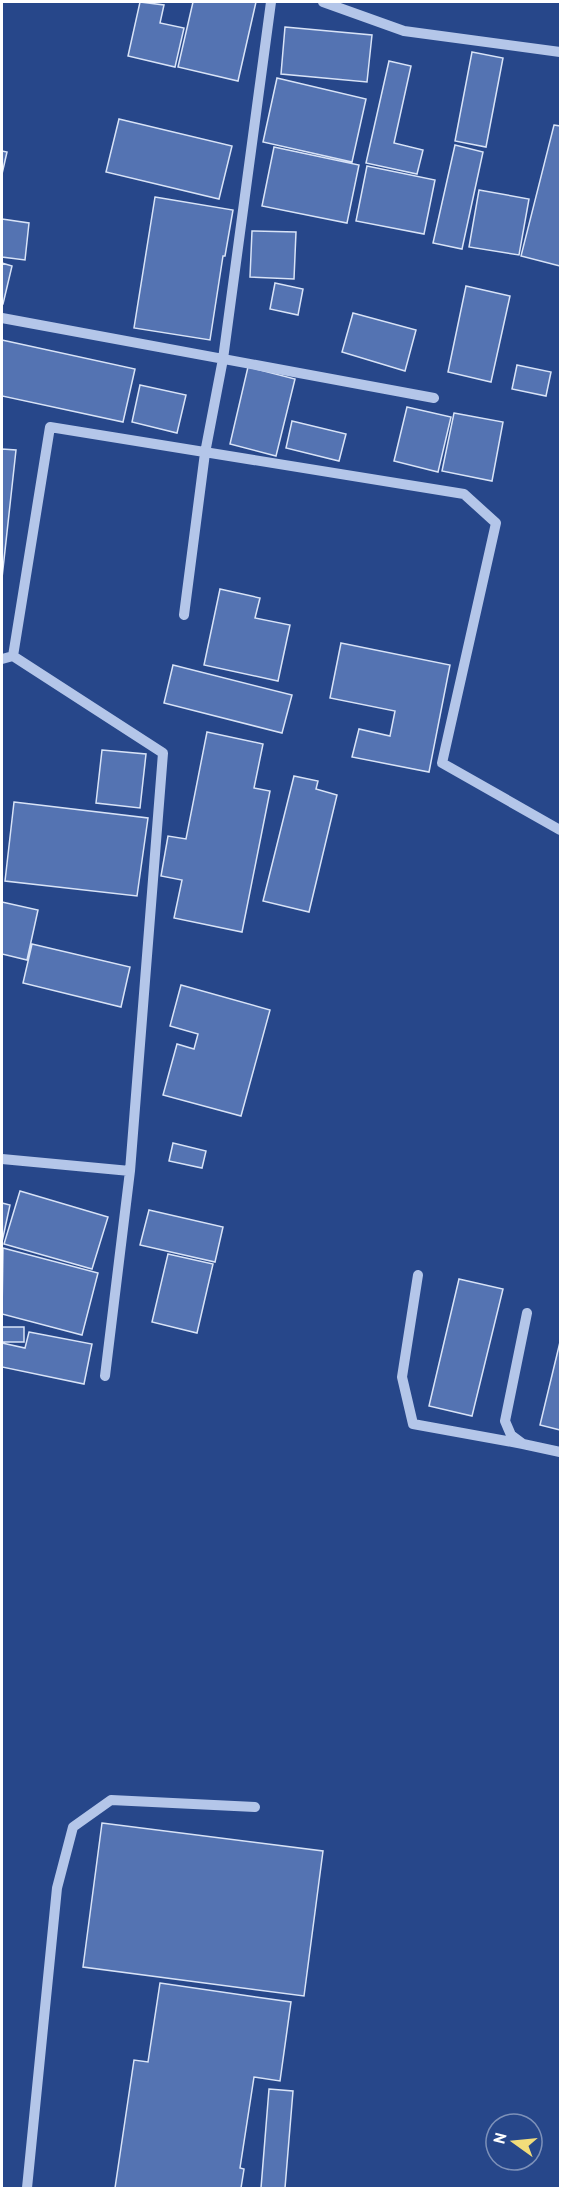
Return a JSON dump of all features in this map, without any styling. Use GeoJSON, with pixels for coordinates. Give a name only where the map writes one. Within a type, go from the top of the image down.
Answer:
{"type":"FeatureCollection","features":[{"type":"Feature","properties":{"kind":"street"},"geometry":{"type":"LineString","coordinates":[[184,615],[205,453],[223,359],[271,2]]}},
{"type":"Feature","properties":{"kind":"street"},"geometry":{"type":"LineString","coordinates":[[323,2],[404,31],[561,52]]}},
{"type":"Feature","properties":{"kind":"street"},"geometry":{"type":"LineString","coordinates":[[2,318],[434,398]]}},
{"type":"Feature","properties":{"kind":"street"},"geometry":{"type":"LineString","coordinates":[[13,656],[50,427],[464,494],[496,523],[442,763],[561,831]]}},
{"type":"Feature","properties":{"kind":"street"},"geometry":{"type":"LineString","coordinates":[[2,659],[13,656],[163,753],[130,1171],[105,1376]]}},
{"type":"Feature","properties":{"kind":"street"},"geometry":{"type":"LineString","coordinates":[[2,1159],[130,1171]]}},
{"type":"Feature","properties":{"kind":"street"},"geometry":{"type":"LineString","coordinates":[[418,1275],[402,1377],[413,1424],[561,1452]]}},
{"type":"Feature","properties":{"kind":"street"},"geometry":{"type":"LineString","coordinates":[[523,1443],[511,1435],[505,1421],[527,1313]]}},
{"type":"Feature","properties":{"kind":"street"},"geometry":{"type":"LineString","coordinates":[[27,2188],[57,1888],[73,1827],[111,1800],[255,1807]]}},
{"type":"Feature","properties":{"kind":"building"},"geometry":{"type":"Polygon","coordinates":[[[140,2],[164,5],[160,23],[184,28],[175,67],[128,56],[140,2]]]}},
{"type":"Feature","properties":{"kind":"building"},"geometry":{"type":"Polygon","coordinates":[[[193,2],[256,2],[238,81],[178,67],[193,2]]]}},
{"type":"Feature","properties":{"kind":"building"},"geometry":{"type":"Polygon","coordinates":[[[285,27],[372,35],[367,82],[281,74],[285,27]]]}},
{"type":"Feature","properties":{"kind":"building"},"geometry":{"type":"Polygon","coordinates":[[[472,52],[503,58],[486,147],[455,141],[472,52]]]}},
{"type":"Feature","properties":{"kind":"building"},"geometry":{"type":"Polygon","coordinates":[[[389,61],[411,66],[394,143],[423,150],[417,174],[366,163],[389,61]]]}},
{"type":"Feature","properties":{"kind":"building"},"geometry":{"type":"Polygon","coordinates":[[[277,78],[366,99],[352,162],[263,142],[277,78]]]}},
{"type":"Feature","properties":{"kind":"building"},"geometry":{"type":"Polygon","coordinates":[[[119,119],[232,146],[219,199],[106,172],[119,119]]]}},
{"type":"Feature","properties":{"kind":"building"},"geometry":{"type":"Polygon","coordinates":[[[554,125],[560,126],[560,266],[521,256],[554,125]]]}},
{"type":"Feature","properties":{"kind":"building"},"geometry":{"type":"Polygon","coordinates":[[[455,145],[483,152],[462,249],[433,243],[455,145]]]}},
{"type":"Feature","properties":{"kind":"building"},"geometry":{"type":"Polygon","coordinates":[[[274,147],[359,165],[347,223],[262,206],[274,147]]]}},
{"type":"Feature","properties":{"kind":"building"},"geometry":{"type":"Polygon","coordinates":[[[2,151],[7,152],[2,174],[2,151]]]}},
{"type":"Feature","properties":{"kind":"building"},"geometry":{"type":"Polygon","coordinates":[[[367,166],[435,180],[424,234],[356,221],[367,166]]]}},
{"type":"Feature","properties":{"kind":"building"},"geometry":{"type":"Polygon","coordinates":[[[479,190],[529,199],[519,255],[469,247],[479,190]]]}},
{"type":"Feature","properties":{"kind":"building"},"geometry":{"type":"Polygon","coordinates":[[[155,197],[233,210],[225,256],[223,256],[210,340],[134,328],[155,197]]]}},
{"type":"Feature","properties":{"kind":"building"},"geometry":{"type":"Polygon","coordinates":[[[2,219],[29,223],[25,260],[2,257],[2,219]]]}},
{"type":"Feature","properties":{"kind":"building"},"geometry":{"type":"Polygon","coordinates":[[[252,231],[296,232],[294,279],[250,277],[252,231]]]}},
{"type":"Feature","properties":{"kind":"building"},"geometry":{"type":"Polygon","coordinates":[[[2,263],[12,266],[3,304],[2,304],[2,263]]]}},
{"type":"Feature","properties":{"kind":"building"},"geometry":{"type":"Polygon","coordinates":[[[275,283],[303,289],[298,315],[270,309],[275,283]]]}},
{"type":"Feature","properties":{"kind":"building"},"geometry":{"type":"Polygon","coordinates":[[[466,286],[510,296],[491,382],[448,372],[466,286]]]}},
{"type":"Feature","properties":{"kind":"building"},"geometry":{"type":"Polygon","coordinates":[[[353,313],[416,330],[405,371],[342,352],[353,313]]]}},
{"type":"Feature","properties":{"kind":"building"},"geometry":{"type":"Polygon","coordinates":[[[2,340],[135,369],[123,422],[2,396],[2,340]]]}},
{"type":"Feature","properties":{"kind":"building"},"geometry":{"type":"Polygon","coordinates":[[[517,365],[551,372],[546,396],[512,389],[517,365]]]}},
{"type":"Feature","properties":{"kind":"building"},"geometry":{"type":"Polygon","coordinates":[[[248,367],[295,379],[276,456],[230,444],[248,367]]]}},
{"type":"Feature","properties":{"kind":"building"},"geometry":{"type":"Polygon","coordinates":[[[140,385],[186,395],[177,433],[132,422],[140,385]]]}},
{"type":"Feature","properties":{"kind":"building"},"geometry":{"type":"Polygon","coordinates":[[[407,407],[451,417],[438,472],[394,461],[407,407]]]}},
{"type":"Feature","properties":{"kind":"building"},"geometry":{"type":"Polygon","coordinates":[[[454,413],[503,422],[492,481],[442,471],[454,413]]]}},
{"type":"Feature","properties":{"kind":"building"},"geometry":{"type":"Polygon","coordinates":[[[292,421],[346,434],[339,461],[286,448],[292,421]]]}},
{"type":"Feature","properties":{"kind":"building"},"geometry":{"type":"Polygon","coordinates":[[[2,449],[16,450],[2,578],[2,449]]]}},
{"type":"Feature","properties":{"kind":"building"},"geometry":{"type":"Polygon","coordinates":[[[220,589],[260,598],[255,618],[290,625],[278,681],[204,665],[220,589]]]}},
{"type":"Feature","properties":{"kind":"building"},"geometry":{"type":"Polygon","coordinates":[[[341,643],[450,665],[429,772],[352,757],[359,729],[390,736],[395,711],[330,698],[341,643]]]}},
{"type":"Feature","properties":{"kind":"building"},"geometry":{"type":"Polygon","coordinates":[[[173,665],[292,695],[282,733],[164,703],[173,665]]]}},
{"type":"Feature","properties":{"kind":"building"},"geometry":{"type":"Polygon","coordinates":[[[207,732],[263,744],[254,788],[270,791],[242,932],[174,918],[182,880],[161,876],[168,836],[186,839],[207,732]]]}},
{"type":"Feature","properties":{"kind":"building"},"geometry":{"type":"Polygon","coordinates":[[[102,750],[146,754],[140,808],[96,803],[102,750]]]}},
{"type":"Feature","properties":{"kind":"building"},"geometry":{"type":"Polygon","coordinates":[[[294,776],[318,781],[316,789],[337,795],[309,912],[263,901],[294,776]]]}},
{"type":"Feature","properties":{"kind":"building"},"geometry":{"type":"Polygon","coordinates":[[[14,802],[148,818],[137,896],[5,881],[14,802]]]}},
{"type":"Feature","properties":{"kind":"building"},"geometry":{"type":"Polygon","coordinates":[[[2,902],[38,910],[27,960],[2,954],[2,902]]]}},
{"type":"Feature","properties":{"kind":"building"},"geometry":{"type":"Polygon","coordinates":[[[32,944],[130,967],[121,1007],[23,983],[32,944]]]}},
{"type":"Feature","properties":{"kind":"building"},"geometry":{"type":"Polygon","coordinates":[[[181,985],[270,1010],[241,1116],[163,1095],[177,1044],[194,1049],[198,1034],[170,1026],[181,985]]]}},
{"type":"Feature","properties":{"kind":"building"},"geometry":{"type":"Polygon","coordinates":[[[173,1143],[206,1151],[202,1168],[169,1161],[173,1143]]]}},
{"type":"Feature","properties":{"kind":"building"},"geometry":{"type":"Polygon","coordinates":[[[20,1191],[108,1217],[92,1269],[4,1244],[20,1191]]]}},
{"type":"Feature","properties":{"kind":"building"},"geometry":{"type":"Polygon","coordinates":[[[2,1203],[10,1205],[2,1242],[2,1203]]]}},
{"type":"Feature","properties":{"kind":"building"},"geometry":{"type":"Polygon","coordinates":[[[149,1210],[223,1227],[215,1262],[140,1245],[149,1210]]]}},
{"type":"Feature","properties":{"kind":"building"},"geometry":{"type":"Polygon","coordinates":[[[3,1248],[98,1273],[82,1335],[2,1314],[3,1248]]]}},
{"type":"Feature","properties":{"kind":"building"},"geometry":{"type":"Polygon","coordinates":[[[168,1254],[213,1264],[197,1333],[152,1322],[168,1254]]]}},
{"type":"Feature","properties":{"kind":"building"},"geometry":{"type":"Polygon","coordinates":[[[459,1279],[503,1289],[472,1416],[429,1406],[459,1279]]]}},
{"type":"Feature","properties":{"kind":"building"},"geometry":{"type":"Polygon","coordinates":[[[2,1327],[24,1327],[24,1342],[2,1342],[2,1327]]]}},
{"type":"Feature","properties":{"kind":"building"},"geometry":{"type":"Polygon","coordinates":[[[29,1332],[92,1344],[84,1384],[2,1367],[2,1343],[25,1348],[29,1332]]]}},
{"type":"Feature","properties":{"kind":"building"},"geometry":{"type":"Polygon","coordinates":[[[560,1342],[560,1430],[540,1425],[560,1342]]]}},
{"type":"Feature","properties":{"kind":"building"},"geometry":{"type":"Polygon","coordinates":[[[102,1823],[323,1851],[304,1996],[83,1967],[102,1823]]]}},
{"type":"Feature","properties":{"kind":"building"},"geometry":{"type":"Polygon","coordinates":[[[160,1983],[291,2002],[280,2081],[254,2077],[240,2168],[244,2169],[241,2188],[115,2188],[134,2060],[148,2062],[160,1983]]]}},
{"type":"Feature","properties":{"kind":"building"},"geometry":{"type":"Polygon","coordinates":[[[269,2089],[293,2091],[285,2188],[261,2188],[269,2089]]]}}]}
